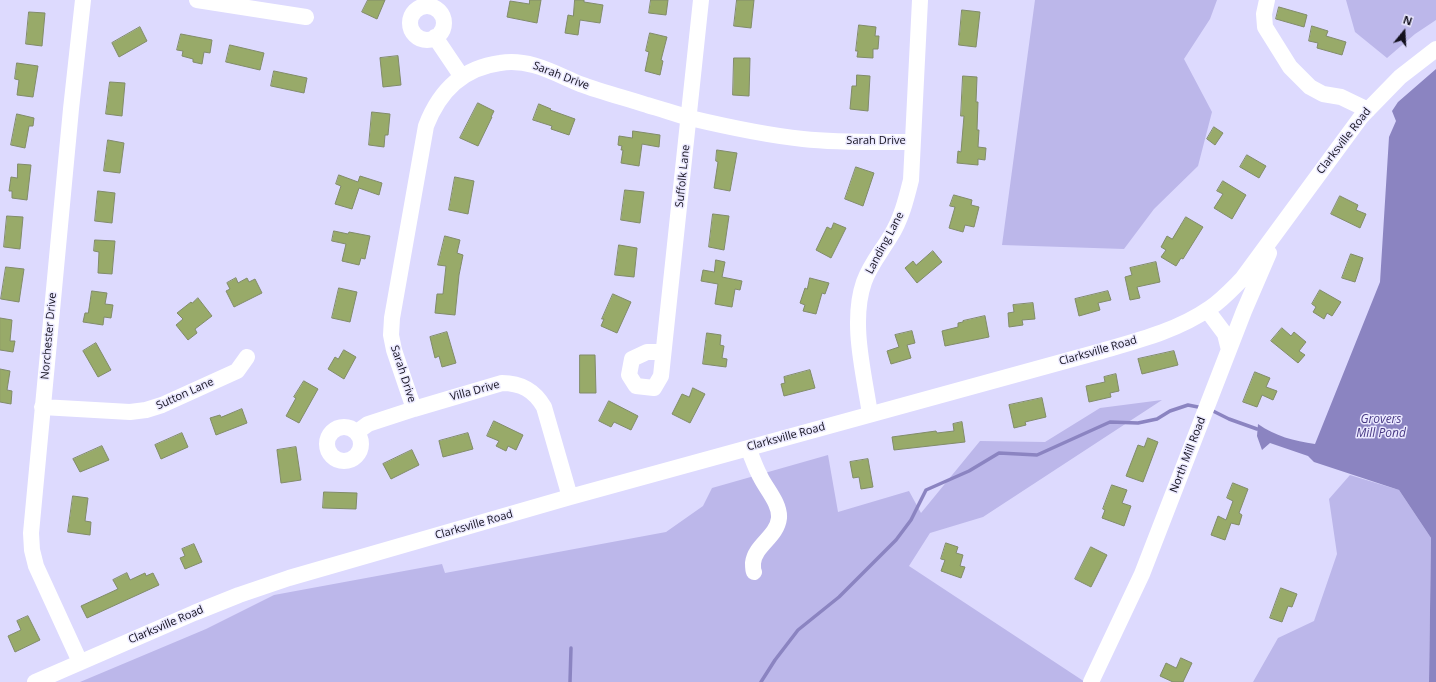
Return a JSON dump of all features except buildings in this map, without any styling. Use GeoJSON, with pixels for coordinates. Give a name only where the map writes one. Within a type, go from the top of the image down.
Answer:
{"type":"FeatureCollection","features":[{"type":"Feature","properties":{"kind":"street","name":"Norchester Drive"},"geometry":{"type":"LineString","coordinates":[[80,662],[36,566],[32,550],[31,533],[71,109],[83,0]]}},
{"type":"Feature","properties":{"kind":"street"},"geometry":{"type":"LineString","coordinates":[[197,0],[306,17]]}},
{"type":"Feature","properties":{"kind":"street","name":"Suffolk Lane"},"geometry":{"type":"LineString","coordinates":[[664,352],[647,352],[632,359],[629,375],[636,386],[654,388],[661,376],[664,352],[689,118],[701,0]]}},
{"type":"Feature","properties":{"kind":"street","name":"Landing Lane"},"geometry":{"type":"LineString","coordinates":[[870,414],[858,333],[860,299],[864,282],[872,265],[900,219],[911,180],[920,0]]}},
{"type":"Feature","properties":{"kind":"street"},"geometry":{"type":"LineString","coordinates":[[1267,0],[1264,14],[1264,27],[1290,67],[1310,87],[1323,94],[1341,97],[1368,110]]}},
{"type":"Feature","properties":{"kind":"street"},"geometry":{"type":"LineString","coordinates":[[435,37],[462,77]]}},
{"type":"Feature","properties":{"kind":"street","name":"Clarksville Road"},"geometry":{"type":"LineString","coordinates":[[35,682],[194,613],[289,578],[570,497],[1137,340],[1174,328],[1207,310],[1226,296],[1242,279],[1280,226],[1368,110],[1400,77],[1436,49]]}},
{"type":"Feature","properties":{"kind":"street","name":"Sarah Drive"},"geometry":{"type":"LineString","coordinates":[[414,409],[394,350],[391,335],[392,318],[426,126],[432,111],[440,98],[450,86],[462,77],[485,66],[500,62],[533,64],[610,94],[689,118],[761,133],[804,139],[847,142],[912,142]]}},
{"type":"Feature","properties":{"kind":"street","name":"North Mill Road"},"geometry":{"type":"LineString","coordinates":[[1091,682],[1142,574],[1244,311],[1280,226]]}},
{"type":"Feature","properties":{"kind":"street"},"geometry":{"type":"LineString","coordinates":[[1207,310],[1225,334],[1229,350]]}},
{"type":"Feature","properties":{"kind":"street","name":"Sutton Lane"},"geometry":{"type":"LineString","coordinates":[[42,407],[130,412],[146,410],[162,405],[237,371],[247,357]]}},
{"type":"Feature","properties":{"kind":"street","name":"Villa Drive"},"geometry":{"type":"LineString","coordinates":[[357,432],[368,424],[502,383],[511,383],[522,386],[531,390],[539,398],[544,407],[570,497]]}},
{"type":"Feature","properties":{"kind":"street"},"geometry":{"type":"LineString","coordinates":[[748,448],[760,477],[774,501],[779,519],[776,528],[769,539],[757,552],[753,562],[754,572]]}},
{"type":"Feature","properties":{"kind":"shaded area"},"geometry":{"type":"Polygon","coordinates":[[[1035,0],[1217,0],[1210,19],[1184,59],[1212,112],[1198,166],[1154,209],[1124,249],[1002,245],[1035,0]]]}},
{"type":"Feature","properties":{"kind":"shaded area"},"geometry":{"type":"Polygon","coordinates":[[[1346,0],[1436,0],[1436,20],[1415,34],[1387,58],[1355,32],[1346,0]]]}},
{"type":"Feature","properties":{"kind":"shaded area"},"geometry":{"type":"Polygon","coordinates":[[[1162,400],[983,517],[930,533],[909,566],[1085,682],[80,682],[206,629],[274,595],[442,564],[445,573],[666,532],[703,506],[712,488],[828,455],[838,512],[909,491],[921,513],[980,441],[1045,442],[1100,408],[1162,400]]]}},
{"type":"Feature","properties":{"kind":"shaded area"},"geometry":{"type":"Polygon","coordinates":[[[1350,475],[1399,490],[1431,538],[1429,682],[1253,682],[1278,638],[1314,621],[1337,554],[1329,499],[1350,475]]]}},
{"type":"Feature","properties":{"kind":"water","name":"Grovers Mill Pond"},"geometry":{"type":"Polygon","coordinates":[[[1436,69],[1436,682],[1429,682],[1431,538],[1399,490],[1314,462],[1308,456],[1270,443],[1262,450],[1257,436],[1258,424],[1271,432],[1285,437],[1315,444],[1380,282],[1389,137],[1396,121],[1392,111],[1398,102],[1436,69]]]}},
{"type":"Feature","properties":{"kind":"waterway"},"geometry":{"type":"LineString","coordinates":[[761,682],[775,660],[798,630],[839,597],[896,540],[911,520],[926,490],[969,471],[999,453],[1037,455],[1110,422],[1138,423],[1157,419],[1170,411],[1188,405],[1203,408]]}},
{"type":"Feature","properties":{"kind":"waterway"},"geometry":{"type":"LineString","coordinates":[[1211,410],[1229,419],[1257,429]]}},
{"type":"Feature","properties":{"kind":"waterway"},"geometry":{"type":"LineString","coordinates":[[570,682],[571,648]]}}]}
